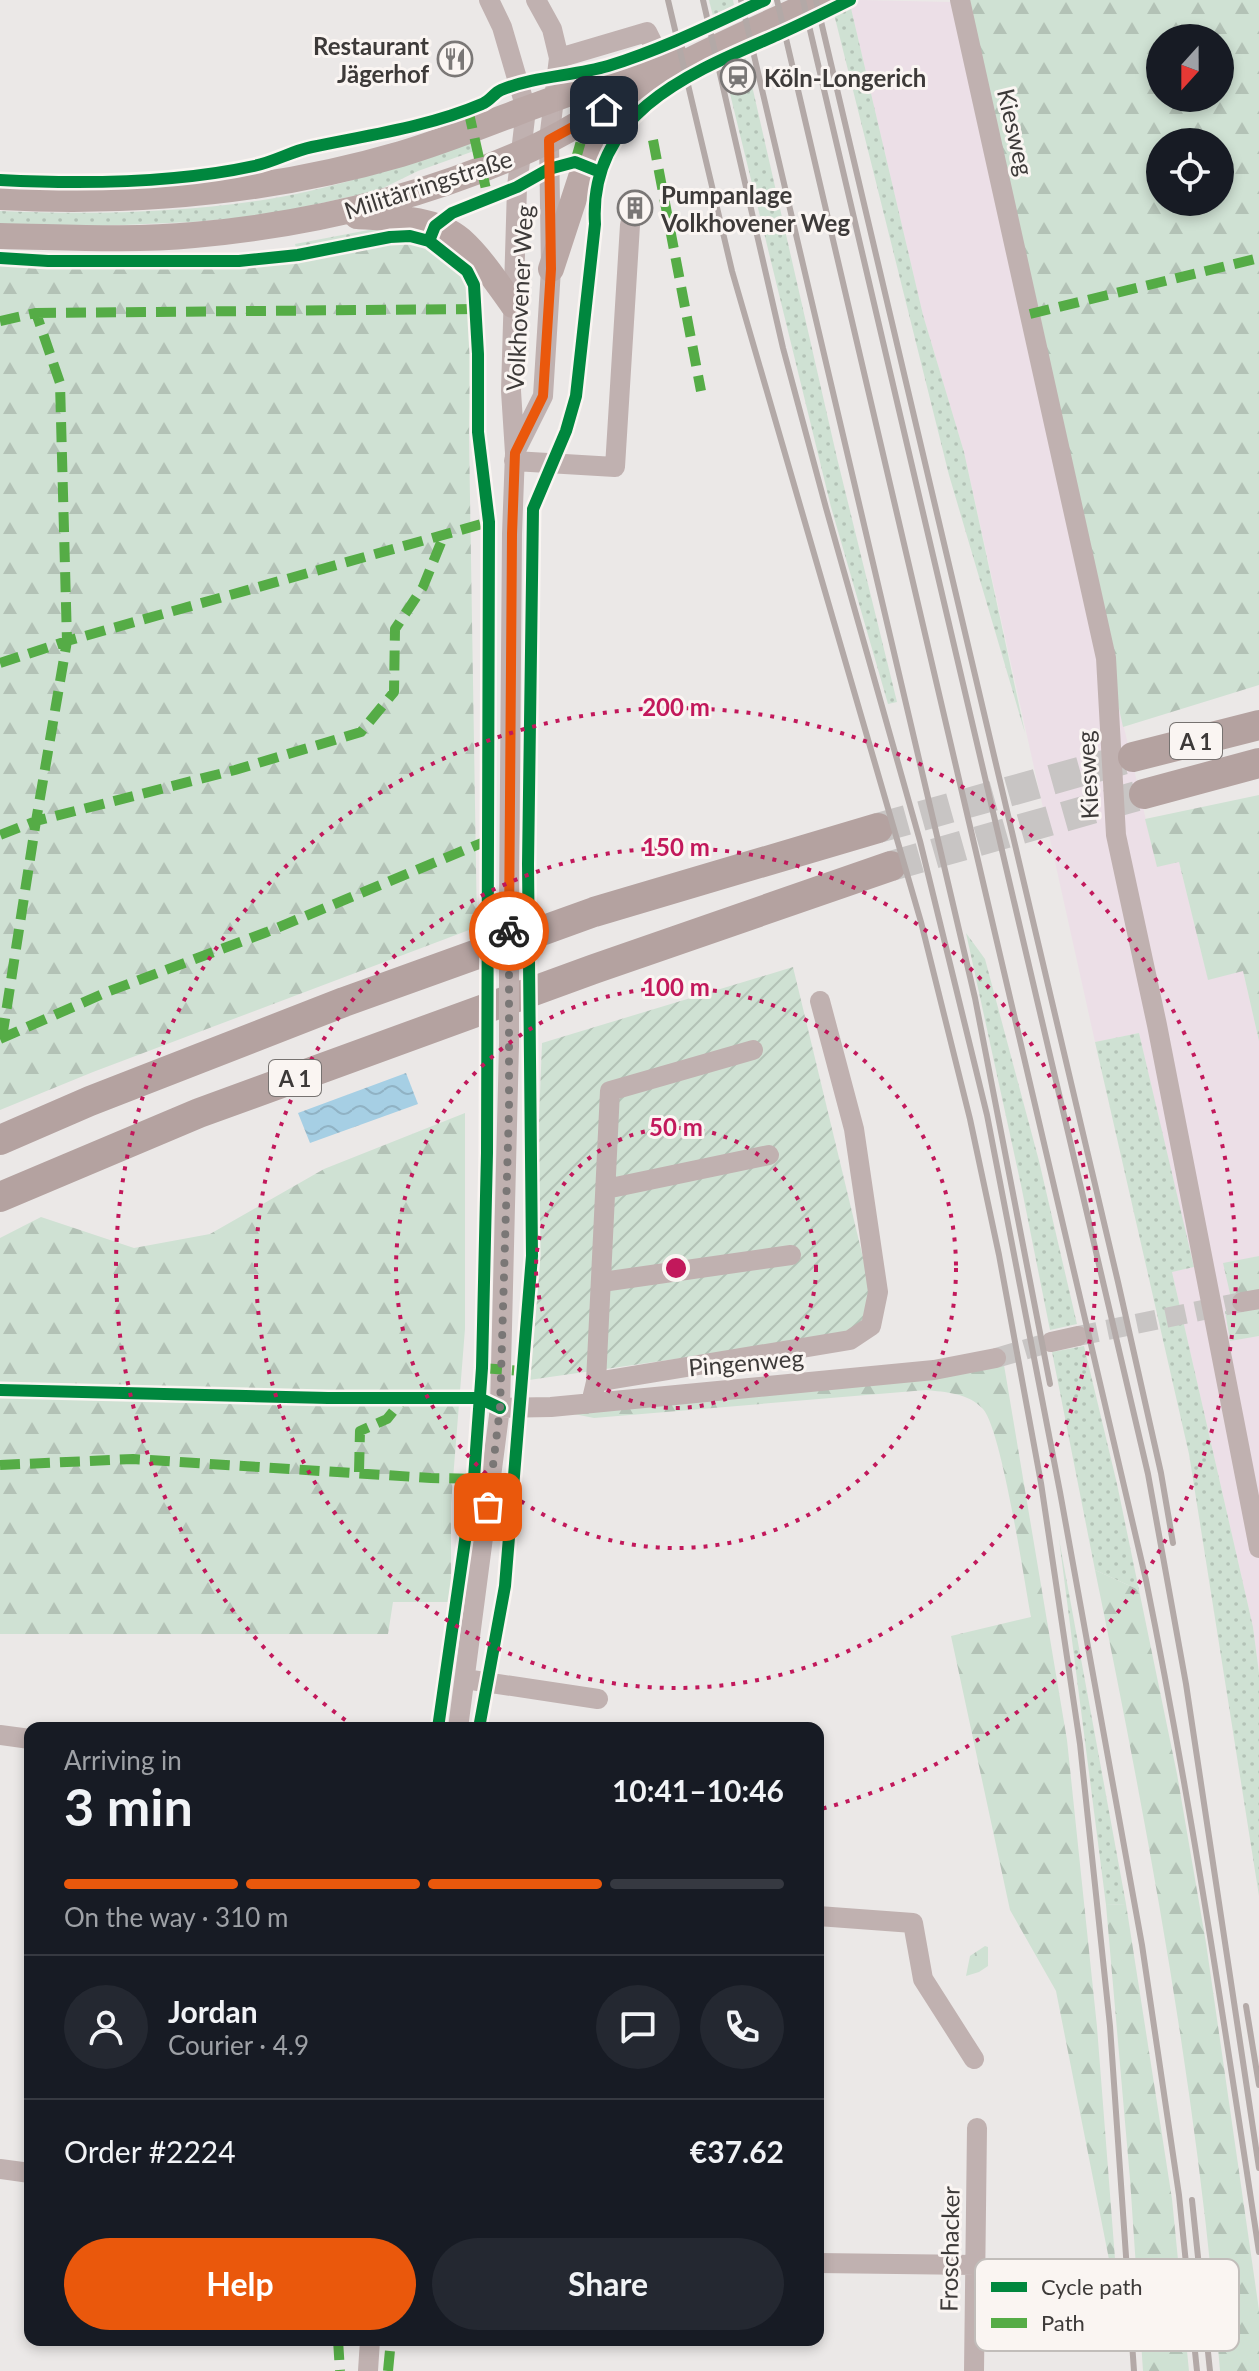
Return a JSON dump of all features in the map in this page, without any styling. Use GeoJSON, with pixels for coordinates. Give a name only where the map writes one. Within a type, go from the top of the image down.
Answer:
{"type":"FeatureCollection","features":[{"type":"Feature","properties":{"kind":"highway","name":"A 1"},"geometry":{"type":"LineString","coordinates":[[1133,757],[1259,725]]}},
{"type":"Feature","properties":{"kind":"highway","name":"A 1"},"geometry":{"type":"LineString","coordinates":[[1144,794],[1259,763]]}},
{"type":"Feature","properties":{"kind":"highway","name":"A 1"},"geometry":{"type":"LineString","coordinates":[[0,1140],[104,1095],[330,1008],[564,923],[878,828]]}},
{"type":"Feature","properties":{"kind":"highway","name":"A 1"},"geometry":{"type":"LineString","coordinates":[[0,1197],[199,1113],[580,974],[891,866]]}},
{"type":"Feature","properties":{"kind":"main road","name":"Militärringstraße"},"geometry":{"type":"LineString","coordinates":[[0,197],[37,199],[189,194],[262,186],[402,154],[553,101],[656,50],[786,0]]}},
{"type":"Feature","properties":{"kind":"main road","name":"Militärringstraße"},"geometry":{"type":"LineString","coordinates":[[0,236],[94,238],[192,235],[337,215],[399,197],[518,155],[665,73],[819,0]]}},
{"type":"Feature","properties":{"kind":"main road"},"geometry":{"type":"LineString","coordinates":[[551,269],[585,165],[621,100]]}},
{"type":"Feature","properties":{"kind":"main road"},"geometry":{"type":"LineString","coordinates":[[337,215],[410,219],[435,226],[459,238],[513,305]]}},
{"type":"Feature","properties":{"kind":"street"},"geometry":{"type":"LineString","coordinates":[[489,0],[502,27],[526,109],[549,140]]}},
{"type":"Feature","properties":{"kind":"street"},"geometry":{"type":"LineString","coordinates":[[536,0],[552,29],[558,65],[647,32],[656,50]]}},
{"type":"Feature","properties":{"kind":"street","name":"Kiesweg"},"geometry":{"type":"LineString","coordinates":[[960,0],[1106,658],[1116,835],[1157,1025],[1259,1548]]}},
{"type":"Feature","properties":{"kind":"street","name":"Volkhovener Weg"},"geometry":{"type":"LineString","coordinates":[[514,457],[543,396],[551,269],[549,140],[558,65]]}},
{"type":"Feature","properties":{"kind":"street","name":"Volkhovener Weg"},"geometry":{"type":"LineString","coordinates":[[459,1722],[500,1408],[509,1044],[514,457],[511,391],[518,155],[526,109]]}},
{"type":"Feature","properties":{"kind":"street"},"geometry":{"type":"LineString","coordinates":[[514,457],[615,467],[630,225]]}},
{"type":"Feature","properties":{"kind":"street"},"geometry":{"type":"LineString","coordinates":[[596,1382],[850,1340],[871,1326],[878,1292],[854,1129],[820,1001]]}},
{"type":"Feature","properties":{"kind":"street"},"geometry":{"type":"LineString","coordinates":[[591,1403],[596,1382],[610,1091],[753,1050]]}},
{"type":"Feature","properties":{"kind":"street"},"geometry":{"type":"LineString","coordinates":[[606,1189],[769,1155]]}},
{"type":"Feature","properties":{"kind":"street"},"geometry":{"type":"LineString","coordinates":[[602,1282],[791,1255]]}},
{"type":"Feature","properties":{"kind":"street"},"geometry":{"type":"LineString","coordinates":[[1051,1342],[1078,1336]]}},
{"type":"Feature","properties":{"kind":"street","name":"Pingenweg"},"geometry":{"type":"LineString","coordinates":[[500,1408],[591,1403],[934,1370],[996,1358]]}},
{"type":"Feature","properties":{"kind":"street"},"geometry":{"type":"LineString","coordinates":[[465,1679],[598,1699]]}},
{"type":"Feature","properties":{"kind":"street"},"geometry":{"type":"LineString","coordinates":[[0,1735],[24,1738]]}},
{"type":"Feature","properties":{"kind":"street"},"geometry":{"type":"LineString","coordinates":[[824,1916],[913,1923],[923,1979],[974,2059]]}},
{"type":"Feature","properties":{"kind":"street","name":"Froschacker"},"geometry":{"type":"LineString","coordinates":[[975,2259],[977,2128]]}},
{"type":"Feature","properties":{"kind":"street"},"geometry":{"type":"LineString","coordinates":[[0,2169],[24,2172]]}},
{"type":"Feature","properties":{"kind":"street"},"geometry":{"type":"LineString","coordinates":[[824,2263],[975,2265]]}},
{"type":"Feature","properties":{"kind":"street","name":"Froschacker"},"geometry":{"type":"LineString","coordinates":[[974,2371],[975,2265]]}},
{"type":"Feature","properties":{"kind":"street"},"geometry":{"type":"LineString","coordinates":[[368,2371],[370,2346]]}},
{"type":"Feature","properties":{"kind":"shaded area"},"geometry":{"type":"Polygon","coordinates":[[[860,0],[951,2],[1157,866],[1179,862],[1208,979],[1243,971],[1259,1041],[1259,1256],[1224,1264],[1231,1298],[1225,1311],[1230,1340],[1259,1336],[1259,1673],[1253,1627],[1172,1272],[1193,1267],[1139,1033],[1095,1042],[964,452],[923,315],[850,4],[860,0]]]}},
{"type":"Feature","properties":{"kind":"green space"},"geometry":{"type":"Polygon","coordinates":[[[709,0],[733,0],[734,5],[713,16],[709,0]]]}},
{"type":"Feature","properties":{"kind":"green space"},"geometry":{"type":"Polygon","coordinates":[[[965,0],[1259,0],[1259,685],[1123,727],[965,0]]]}},
{"type":"Feature","properties":{"kind":"green space"},"geometry":{"type":"Polygon","coordinates":[[[850,4],[923,315],[964,452],[1025,733],[949,475],[833,10],[850,4]]]}},
{"type":"Feature","properties":{"kind":"green space"},"geometry":{"type":"Polygon","coordinates":[[[745,55],[837,458],[897,702],[888,704],[831,507],[723,65],[745,55]]]}},
{"type":"Feature","properties":{"kind":"green space"},"geometry":{"type":"Polygon","coordinates":[[[470,142],[474,151],[418,171],[379,190],[270,215],[54,228],[0,224],[0,211],[135,212],[269,199],[346,182],[470,142]]]}},
{"type":"Feature","properties":{"kind":"green space"},"geometry":{"type":"Polygon","coordinates":[[[379,228],[413,231],[410,236],[298,255],[295,244],[379,228]]]}},
{"type":"Feature","properties":{"kind":"green space"},"geometry":{"type":"Polygon","coordinates":[[[410,236],[448,253],[474,285],[469,436],[477,927],[0,1110],[0,258],[239,261],[297,255],[410,236]]]}},
{"type":"Feature","properties":{"kind":"green space"},"geometry":{"type":"Polygon","coordinates":[[[1259,795],[1259,1041],[1243,971],[1208,980],[1179,862],[1157,867],[1145,819],[1259,795]]]}},
{"type":"Feature","properties":{"kind":"green space"},"geometry":{"type":"Polygon","coordinates":[[[966,933],[985,959],[1039,1161],[1077,1324],[1050,1330],[966,933]]]}},
{"type":"Feature","properties":{"kind":"green space"},"geometry":{"type":"Polygon","coordinates":[[[793,967],[872,1295],[865,1320],[850,1334],[529,1380],[542,1043],[793,967]]]}},
{"type":"Feature","properties":{"kind":"green space"},"geometry":{"type":"Polygon","coordinates":[[[1139,1033],[1194,1267],[1172,1272],[1253,1627],[1259,1673],[1259,1896],[1189,1454],[1095,1042],[1139,1033]]]}},
{"type":"Feature","properties":{"kind":"green space"},"geometry":{"type":"Polygon","coordinates":[[[465,1113],[465,1329],[451,1504],[451,1602],[393,1602],[388,1634],[0,1634],[0,1238],[41,1217],[134,1248],[210,1234],[324,1169],[465,1113]]]}},
{"type":"Feature","properties":{"kind":"green space"},"geometry":{"type":"Polygon","coordinates":[[[1259,1256],[1259,1293],[1231,1298],[1223,1263],[1259,1256]]]}},
{"type":"Feature","properties":{"kind":"green space"},"geometry":{"type":"Polygon","coordinates":[[[1259,1306],[1259,1336],[1230,1341],[1225,1311],[1259,1306]]]}},
{"type":"Feature","properties":{"kind":"green space"},"geometry":{"type":"Polygon","coordinates":[[[1084,1346],[1139,1590],[1095,1570],[1052,1352],[1084,1346]]]}},
{"type":"Feature","properties":{"kind":"green space"},"geometry":{"type":"Polygon","coordinates":[[[1004,1365],[1067,1740],[1097,2027],[1115,2259],[1109,2259],[1056,1991],[1010,1910],[951,1636],[1031,1617],[1005,1475],[998,1446],[983,1409],[964,1396],[926,1390],[594,1418],[569,1413],[939,1377],[1004,1365]]]}},
{"type":"Feature","properties":{"kind":"green space"},"geometry":{"type":"Polygon","coordinates":[[[1059,1539],[1126,1904],[1106,1905],[1059,1539]]]}},
{"type":"Feature","properties":{"kind":"green space"},"geometry":{"type":"Polygon","coordinates":[[[1095,1570],[1139,1590],[1177,1774],[1206,1943],[1259,2310],[1259,2371],[1220,2371],[1218,2351],[1239,2351],[1239,2259],[1210,2259],[1170,1969],[1095,1570]]]}},
{"type":"Feature","properties":{"kind":"green space"},"geometry":{"type":"Polygon","coordinates":[[[1126,1904],[1172,2199],[1178,2259],[1135,2259],[1106,1905],[1126,1904]]]}},
{"type":"Feature","properties":{"kind":"green space"},"geometry":{"type":"Polygon","coordinates":[[[988,1947],[988,1966],[966,1976],[970,1956],[988,1947]]]}},
{"type":"Feature","properties":{"kind":"green space"},"geometry":{"type":"Polygon","coordinates":[[[1142,2351],[1187,2351],[1189,2371],[1143,2371],[1142,2351]]]}},
{"type":"Feature","properties":{"kind":"water"},"geometry":{"type":"Polygon","coordinates":[[[406,1073],[418,1104],[310,1143],[298,1113],[406,1073]]]}},
{"type":"Feature","properties":{"kind":"tunnel"},"geometry":{"type":"LineString","coordinates":[[878,828],[1133,757]]}},
{"type":"Feature","properties":{"kind":"tunnel"},"geometry":{"type":"LineString","coordinates":[[891,866],[1144,794]]}},
{"type":"Feature","properties":{"kind":"tunnel"},"geometry":{"type":"LineString","coordinates":[[1078,1336],[1242,1302]]}},
{"type":"Feature","properties":{"kind":"tunnel"},"geometry":{"type":"LineString","coordinates":[[996,1358],[1051,1342]]}},
{"type":"Feature","properties":{"kind":"railway"},"geometry":{"type":"LineString","coordinates":[[668,0],[732,271],[921,922],[970,1119],[999,1255],[1041,1483],[1080,1744],[1110,2026],[1126,2259]]}},
{"type":"Feature","properties":{"kind":"railway"},"geometry":{"type":"LineString","coordinates":[[703,0],[783,348],[920,841],[987,1115],[1060,1492],[1142,1945],[1186,2259]]}},
{"type":"Feature","properties":{"kind":"railway"},"geometry":{"type":"LineString","coordinates":[[741,0],[975,998],[1050,1384]]}},
{"type":"Feature","properties":{"kind":"railway"},"geometry":{"type":"LineString","coordinates":[[777,0],[1146,1580],[1193,1831],[1259,2252]]}},
{"type":"Feature","properties":{"kind":"railway"},"geometry":{"type":"LineString","coordinates":[[803,0],[1148,1474],[1186,1684],[1259,2168]]}},
{"type":"Feature","properties":{"kind":"railway"},"geometry":{"type":"LineString","coordinates":[[816,0],[1118,1282],[1161,1473],[1173,1543]]}},
{"type":"Feature","properties":{"kind":"railway"},"geometry":{"type":"LineString","coordinates":[[1246,2006],[1259,2085]]}},
{"type":"Feature","properties":{"kind":"railway"},"geometry":{"type":"LineString","coordinates":[[1192,2200],[1198,2259]]}},
{"type":"Feature","properties":{"kind":"railway"},"geometry":{"type":"LineString","coordinates":[[1133,2351],[1134,2371]]}},
{"type":"Feature","properties":{"kind":"railway"},"geometry":{"type":"LineString","coordinates":[[1195,2351],[1197,2371]]}},
{"type":"Feature","properties":{"kind":"railway"},"geometry":{"type":"LineString","coordinates":[[1208,2351],[1210,2371]]}},
{"type":"Feature","properties":{"kind":"marked path"},"geometry":{"type":"LineString","coordinates":[[575,162],[587,120],[583,71]]}},
{"type":"Feature","properties":{"kind":"marked path"},"geometry":{"type":"LineString","coordinates":[[468,109],[488,198]]}},
{"type":"Feature","properties":{"kind":"marked path"},"geometry":{"type":"LineString","coordinates":[[653,140],[701,391]]}},
{"type":"Feature","properties":{"kind":"marked path"},"geometry":{"type":"LineString","coordinates":[[1030,314],[1259,258]]}},
{"type":"Feature","properties":{"kind":"marked path"},"geometry":{"type":"LineString","coordinates":[[36,313],[477,309]]}},
{"type":"Feature","properties":{"kind":"marked path"},"geometry":{"type":"LineString","coordinates":[[0,321],[36,313],[60,383],[67,641],[36,821],[0,835]]}},
{"type":"Feature","properties":{"kind":"marked path"},"geometry":{"type":"LineString","coordinates":[[0,663],[67,641],[489,522]]}},
{"type":"Feature","properties":{"kind":"marked path"},"geometry":{"type":"LineString","coordinates":[[2,1038],[36,821],[235,770],[361,732],[394,692],[395,629],[423,587],[444,535]]}},
{"type":"Feature","properties":{"kind":"marked path"},"geometry":{"type":"LineString","coordinates":[[0,1039],[107,992],[267,932],[489,840]]}},
{"type":"Feature","properties":{"kind":"marked path"},"geometry":{"type":"LineString","coordinates":[[482,1368],[521,1371]]}},
{"type":"Feature","properties":{"kind":"marked path"},"geometry":{"type":"LineString","coordinates":[[359,1472],[360,1431],[387,1419],[405,1397]]}},
{"type":"Feature","properties":{"kind":"marked path"},"geometry":{"type":"LineString","coordinates":[[0,1465],[133,1459],[492,1479]]}},
{"type":"Feature","properties":{"kind":"marked path"},"geometry":{"type":"LineString","coordinates":[[338,2346],[340,2371]]}},
{"type":"Feature","properties":{"kind":"marked path"},"geometry":{"type":"LineString","coordinates":[[388,2371],[390,2346]]}},
{"type":"Feature","properties":{"kind":"cycle path"},"geometry":{"type":"LineString","coordinates":[[0,180],[128,181],[193,176],[254,166],[305,149],[441,119],[482,104],[499,91],[514,85],[608,66],[668,44],[765,0]]}},
{"type":"Feature","properties":{"kind":"cycle path"},"geometry":{"type":"LineString","coordinates":[[480,1722],[505,1586],[532,1256],[528,864],[533,509],[566,431],[576,396],[597,185],[609,152],[627,125],[652,101],[712,64],[850,0]]}},
{"type":"Feature","properties":{"kind":"cycle path"},"geometry":{"type":"LineString","coordinates":[[429,241],[435,226],[452,213],[517,187],[549,169],[575,162],[600,172]]}},
{"type":"Feature","properties":{"kind":"cycle path"},"geometry":{"type":"LineString","coordinates":[[0,258],[239,261],[298,255],[410,236],[429,241],[467,271],[474,285],[478,432],[489,522],[487,1153],[482,1368],[474,1478],[439,1722]]}},
{"type":"Feature","properties":{"kind":"cycle path"},"geometry":{"type":"LineString","coordinates":[[0,1390],[328,1398],[479,1398],[500,1408]]}},
{"type":"Feature","properties":{"kind":"way so far"},"geometry":{"type":"LineString","coordinates":[[488,1507],[500,1408],[509,1110],[509,931]]}},
{"type":"Feature","properties":{"kind":"place","name":"Restaurant Jägerhof"},"geometry":{"type":"Point","coordinates":[455,59]}},
{"type":"Feature","properties":{"kind":"place","name":"Köln-Longerich"},"geometry":{"type":"Point","coordinates":[738,77]}},
{"type":"Feature","properties":{"kind":"place","name":"Pumpanlage Volkhovener Weg"},"geometry":{"type":"Point","coordinates":[635,208]}},
{"type":"Feature","properties":{"kind":"route"},"geometry":{"type":"LineString","coordinates":[[509,931],[515,453],[543,396],[551,269],[549,140],[604,110]]}}]}
